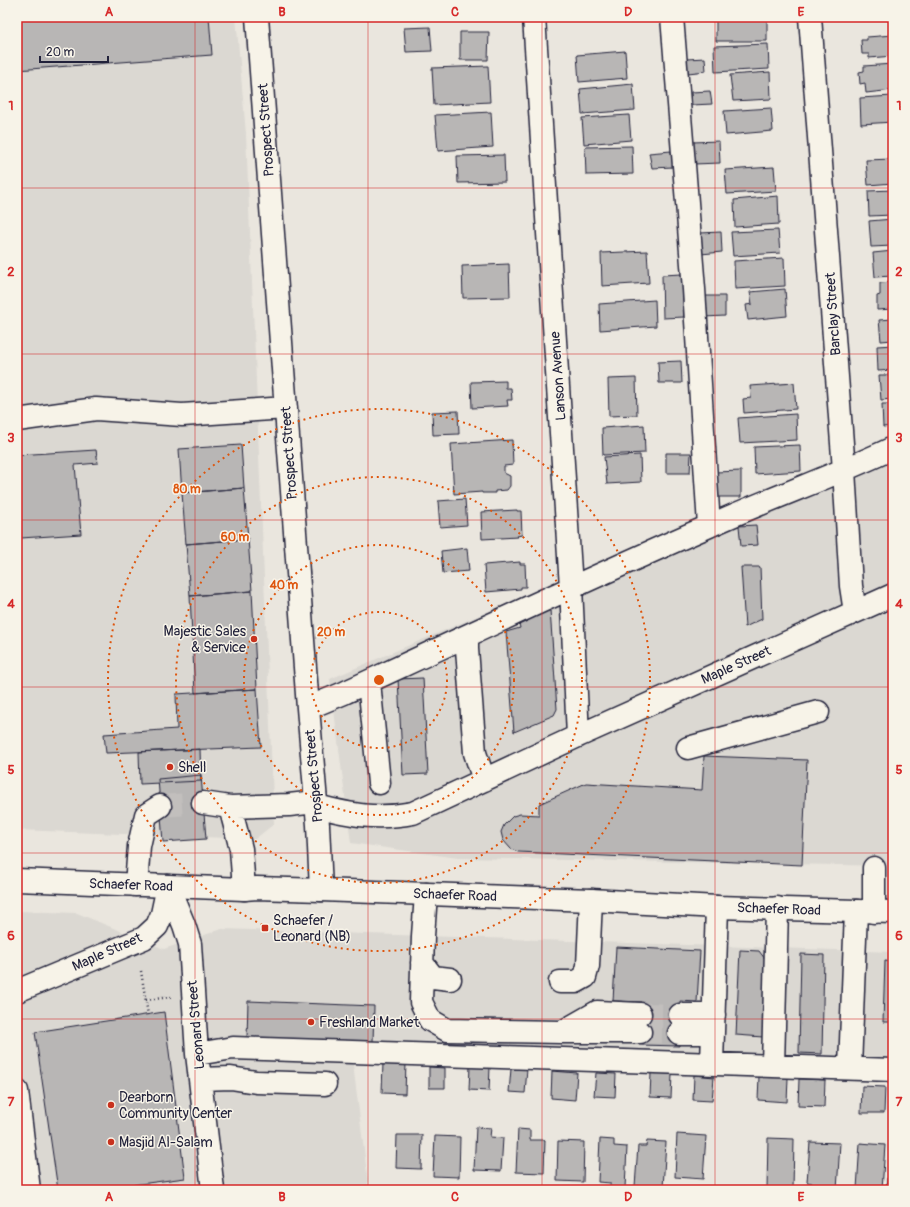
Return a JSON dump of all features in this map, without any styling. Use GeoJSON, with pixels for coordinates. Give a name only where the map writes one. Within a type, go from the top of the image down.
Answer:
{"type":"FeatureCollection","features":[{"type":"Feature","properties":{"kind":"street","name":"Prospect Street"},"geometry":{"type":"LineString","coordinates":[[258,17],[316,804],[321,890]]}},
{"type":"Feature","properties":{"kind":"street","name":"Lanson Avenue"},"geometry":{"type":"LineString","coordinates":[[534,17],[571,587],[578,736]]}},
{"type":"Feature","properties":{"kind":"street"},"geometry":{"type":"LineString","coordinates":[[672,17],[694,289],[709,526]]}},
{"type":"Feature","properties":{"kind":"street","name":"Barclay Street"},"geometry":{"type":"LineString","coordinates":[[810,17],[844,470],[851,586],[855,612]]}},
{"type":"Feature","properties":{"kind":"street"},"geometry":{"type":"LineString","coordinates":[[17,420],[96,409],[182,415],[286,408]]}},
{"type":"Feature","properties":{"kind":"street"},"geometry":{"type":"LineString","coordinates":[[308,708],[369,682],[571,587],[709,526],[893,448]]}},
{"type":"Feature","properties":{"kind":"street","name":"Maple Street"},"geometry":{"type":"LineString","coordinates":[[316,804],[339,812],[364,816],[381,817],[413,813],[578,736],[893,594]]}},
{"type":"Feature","properties":{"kind":"street"},"geometry":{"type":"LineString","coordinates":[[467,636],[466,649],[476,753],[484,780]]}},
{"type":"Feature","properties":{"kind":"street"},"geometry":{"type":"LineString","coordinates":[[369,682],[379,782]]}},
{"type":"Feature","properties":{"kind":"street"},"geometry":{"type":"LineString","coordinates":[[688,748],[818,712]]}},
{"type":"Feature","properties":{"kind":"street"},"geometry":{"type":"LineString","coordinates":[[203,803],[230,807],[316,804]]}},
{"type":"Feature","properties":{"kind":"street"},"geometry":{"type":"LineString","coordinates":[[136,885],[139,846],[146,815],[160,806]]}},
{"type":"Feature","properties":{"kind":"street"},"geometry":{"type":"LineString","coordinates":[[230,807],[241,849],[244,889]]}},
{"type":"Feature","properties":{"kind":"street"},"geometry":{"type":"LineString","coordinates":[[850,1068],[874,912],[874,868]]}},
{"type":"Feature","properties":{"kind":"street","name":"Schaefer Road"},"geometry":{"type":"LineString","coordinates":[[17,880],[592,900],[717,907],[874,912]]}},
{"type":"Feature","properties":{"kind":"street","name":"Maple Street"},"geometry":{"type":"LineString","coordinates":[[17,991],[144,938],[157,926],[162,914],[168,886]]}},
{"type":"Feature","properties":{"kind":"street","name":"Leonard Street"},"geometry":{"type":"LineString","coordinates":[[168,886],[190,944],[197,1054],[213,1190]]}},
{"type":"Feature","properties":{"kind":"street"},"geometry":{"type":"LineString","coordinates":[[426,894],[421,1002],[430,1020],[447,1030],[562,1032],[597,1012],[640,1023]]}},
{"type":"Feature","properties":{"kind":"street"},"geometry":{"type":"LineString","coordinates":[[560,982],[576,982],[585,977],[588,966],[592,900]]}},
{"type":"Feature","properties":{"kind":"street"},"geometry":{"type":"LineString","coordinates":[[712,1063],[717,907]]}},
{"type":"Feature","properties":{"kind":"street"},"geometry":{"type":"LineString","coordinates":[[773,1066],[777,908]]}},
{"type":"Feature","properties":{"kind":"street"},"geometry":{"type":"LineString","coordinates":[[422,963],[433,977],[450,979]]}},
{"type":"Feature","properties":{"kind":"street"},"geometry":{"type":"LineString","coordinates":[[679,1024],[714,1024]]}},
{"type":"Feature","properties":{"kind":"street"},"geometry":{"type":"LineString","coordinates":[[197,1054],[233,1048],[893,1070]]}},
{"type":"Feature","properties":{"kind":"street"},"geometry":{"type":"LineString","coordinates":[[255,1049],[255,1072]]}},
{"type":"Feature","properties":{"kind":"street"},"geometry":{"type":"LineString","coordinates":[[200,1079],[231,1078],[256,1082],[324,1080],[330,1051]]}},
{"type":"Feature","properties":{"kind":"street"},"geometry":{"type":"LineString","coordinates":[[17,1091],[29,1190]]}},
{"type":"Feature","properties":{"kind":"path"},"geometry":{"type":"LineString","coordinates":[[141,971],[148,1015]]}},
{"type":"Feature","properties":{"kind":"path"},"geometry":{"type":"LineString","coordinates":[[146,1000],[174,997]]}},
{"type":"Feature","properties":{"kind":"shaded area"},"geometry":{"type":"Polygon","coordinates":[[[17,17],[236,17],[246,134],[274,824],[255,839],[17,830],[17,17]]]}},
{"type":"Feature","properties":{"kind":"shaded area"},"geometry":{"type":"Polygon","coordinates":[[[893,434],[893,866],[458,858],[351,843],[330,679],[821,469],[893,434]]]}},
{"type":"Feature","properties":{"kind":"shaded area"},"geometry":{"type":"Polygon","coordinates":[[[17,911],[77,913],[164,949],[222,929],[893,952],[893,1083],[353,1064],[369,1190],[17,1190],[17,911]]]}},
{"type":"Feature","properties":{"kind":"building"},"geometry":{"type":"Polygon","coordinates":[[[17,17],[209,17],[212,55],[17,70],[17,17]]]}},
{"type":"Feature","properties":{"kind":"building"},"geometry":{"type":"Polygon","coordinates":[[[456,17],[485,17],[485,19],[456,19],[456,17]]]}},
{"type":"Feature","properties":{"kind":"building"},"geometry":{"type":"Polygon","coordinates":[[[581,17],[623,17],[581,20],[581,17]]]}},
{"type":"Feature","properties":{"kind":"building"},"geometry":{"type":"Polygon","coordinates":[[[716,17],[767,17],[767,41],[716,41],[716,17]]]}},
{"type":"Feature","properties":{"kind":"building"},"geometry":{"type":"Polygon","coordinates":[[[430,27],[432,51],[406,52],[404,28],[430,27]]]}},
{"type":"Feature","properties":{"kind":"building"},"geometry":{"type":"Polygon","coordinates":[[[460,32],[489,32],[488,60],[460,60],[460,32]]]}},
{"type":"Feature","properties":{"kind":"building"},"geometry":{"type":"Polygon","coordinates":[[[893,35],[893,56],[869,58],[869,54],[862,54],[861,40],[867,40],[867,37],[893,35]]]}},
{"type":"Feature","properties":{"kind":"building"},"geometry":{"type":"Polygon","coordinates":[[[768,44],[769,69],[715,72],[714,46],[768,44]]]}},
{"type":"Feature","properties":{"kind":"building"},"geometry":{"type":"Polygon","coordinates":[[[625,51],[627,78],[579,82],[577,55],[625,51]]]}},
{"type":"Feature","properties":{"kind":"building"},"geometry":{"type":"Polygon","coordinates":[[[705,58],[706,71],[688,73],[687,59],[705,58]]]}},
{"type":"Feature","properties":{"kind":"building"},"geometry":{"type":"Polygon","coordinates":[[[893,64],[893,90],[866,93],[865,83],[860,84],[859,72],[864,71],[864,66],[893,64]]]}},
{"type":"Feature","properties":{"kind":"building"},"geometry":{"type":"Polygon","coordinates":[[[488,66],[490,102],[434,105],[432,68],[488,66]]]}},
{"type":"Feature","properties":{"kind":"building"},"geometry":{"type":"Polygon","coordinates":[[[770,72],[771,99],[733,101],[730,75],[770,72]]]}},
{"type":"Feature","properties":{"kind":"building"},"geometry":{"type":"Polygon","coordinates":[[[633,84],[635,110],[582,114],[580,89],[633,84]]]}},
{"type":"Feature","properties":{"kind":"building"},"geometry":{"type":"Polygon","coordinates":[[[710,91],[712,104],[692,105],[691,92],[710,91]]]}},
{"type":"Feature","properties":{"kind":"building"},"geometry":{"type":"Polygon","coordinates":[[[893,96],[893,122],[861,124],[860,98],[893,96]]]}},
{"type":"Feature","properties":{"kind":"building"},"geometry":{"type":"Polygon","coordinates":[[[771,108],[773,131],[726,135],[724,111],[771,108]]]}},
{"type":"Feature","properties":{"kind":"building"},"geometry":{"type":"Polygon","coordinates":[[[491,112],[493,147],[438,151],[435,115],[491,112]]]}},
{"type":"Feature","properties":{"kind":"building"},"geometry":{"type":"Polygon","coordinates":[[[629,115],[631,140],[584,144],[582,118],[629,115]]]}},
{"type":"Feature","properties":{"kind":"building"},"geometry":{"type":"Polygon","coordinates":[[[719,141],[720,163],[694,164],[693,142],[719,141]]]}},
{"type":"Feature","properties":{"kind":"building"},"geometry":{"type":"Polygon","coordinates":[[[632,146],[633,174],[586,175],[585,147],[632,146]]]}},
{"type":"Feature","properties":{"kind":"building"},"geometry":{"type":"Polygon","coordinates":[[[671,151],[673,167],[652,168],[649,153],[671,151]]]}},
{"type":"Feature","properties":{"kind":"building"},"geometry":{"type":"Polygon","coordinates":[[[504,155],[505,182],[458,183],[457,156],[504,155]]]}},
{"type":"Feature","properties":{"kind":"building"},"geometry":{"type":"Polygon","coordinates":[[[893,159],[893,183],[868,185],[866,160],[893,159]]]}},
{"type":"Feature","properties":{"kind":"building"},"geometry":{"type":"Polygon","coordinates":[[[774,167],[776,191],[727,194],[725,170],[774,167]]]}},
{"type":"Feature","properties":{"kind":"building"},"geometry":{"type":"Polygon","coordinates":[[[893,190],[893,215],[869,216],[868,191],[893,190]]]}},
{"type":"Feature","properties":{"kind":"building"},"geometry":{"type":"Polygon","coordinates":[[[778,196],[779,224],[735,227],[734,200],[778,196]]]}},
{"type":"Feature","properties":{"kind":"building"},"geometry":{"type":"Polygon","coordinates":[[[893,219],[893,246],[871,247],[869,221],[893,219]]]}},
{"type":"Feature","properties":{"kind":"building"},"geometry":{"type":"Polygon","coordinates":[[[778,230],[780,253],[733,256],[731,232],[778,230]]]}},
{"type":"Feature","properties":{"kind":"building"},"geometry":{"type":"Polygon","coordinates":[[[721,232],[722,252],[701,254],[700,233],[721,232]]]}},
{"type":"Feature","properties":{"kind":"building"},"geometry":{"type":"Polygon","coordinates":[[[647,251],[649,283],[602,286],[601,253],[647,251]]]}},
{"type":"Feature","properties":{"kind":"building"},"geometry":{"type":"Polygon","coordinates":[[[893,251],[893,276],[875,277],[873,253],[893,251]]]}},
{"type":"Feature","properties":{"kind":"building"},"geometry":{"type":"Polygon","coordinates":[[[784,258],[785,286],[735,289],[734,261],[784,258]]]}},
{"type":"Feature","properties":{"kind":"building"},"geometry":{"type":"Polygon","coordinates":[[[509,264],[510,297],[463,298],[462,266],[509,264]]]}},
{"type":"Feature","properties":{"kind":"building"},"geometry":{"type":"Polygon","coordinates":[[[682,274],[684,317],[663,318],[662,275],[682,274]]]}},
{"type":"Feature","properties":{"kind":"building"},"geometry":{"type":"Polygon","coordinates":[[[893,282],[893,309],[877,310],[877,296],[880,295],[880,283],[893,282]]]}},
{"type":"Feature","properties":{"kind":"building"},"geometry":{"type":"Polygon","coordinates":[[[785,289],[787,316],[748,320],[746,305],[752,304],[750,292],[785,289]]]}},
{"type":"Feature","properties":{"kind":"building"},"geometry":{"type":"Polygon","coordinates":[[[703,296],[725,296],[725,316],[704,317],[703,296]]]}},
{"type":"Feature","properties":{"kind":"building"},"geometry":{"type":"Polygon","coordinates":[[[655,300],[656,326],[600,330],[599,304],[655,300]]]}},
{"type":"Feature","properties":{"kind":"building"},"geometry":{"type":"Polygon","coordinates":[[[893,319],[893,340],[881,341],[879,320],[893,319]]]}},
{"type":"Feature","properties":{"kind":"building"},"geometry":{"type":"Polygon","coordinates":[[[893,345],[893,370],[878,371],[877,346],[893,345]]]}},
{"type":"Feature","properties":{"kind":"building"},"geometry":{"type":"Polygon","coordinates":[[[681,361],[682,383],[659,383],[658,362],[681,361]]]}},
{"type":"Feature","properties":{"kind":"building"},"geometry":{"type":"Polygon","coordinates":[[[879,375],[893,375],[893,399],[881,400],[879,375]]]}},
{"type":"Feature","properties":{"kind":"building"},"geometry":{"type":"Polygon","coordinates":[[[636,378],[637,415],[609,416],[608,379],[636,378]]]}},
{"type":"Feature","properties":{"kind":"building"},"geometry":{"type":"Polygon","coordinates":[[[506,381],[506,388],[511,388],[512,400],[507,400],[508,406],[472,408],[471,382],[506,381]]]}},
{"type":"Feature","properties":{"kind":"building"},"geometry":{"type":"Polygon","coordinates":[[[794,383],[796,409],[744,413],[743,399],[751,398],[750,386],[794,383]]]}},
{"type":"Feature","properties":{"kind":"building"},"geometry":{"type":"Polygon","coordinates":[[[882,404],[893,404],[893,426],[883,427],[882,404]]]}},
{"type":"Feature","properties":{"kind":"building"},"geometry":{"type":"Polygon","coordinates":[[[458,411],[459,434],[433,435],[432,412],[458,411]]]}},
{"type":"Feature","properties":{"kind":"building"},"geometry":{"type":"Polygon","coordinates":[[[796,414],[797,440],[740,443],[738,418],[796,414]]]}},
{"type":"Feature","properties":{"kind":"building"},"geometry":{"type":"Polygon","coordinates":[[[644,425],[645,453],[603,455],[602,428],[644,425]]]}},
{"type":"Feature","properties":{"kind":"building"},"geometry":{"type":"Polygon","coordinates":[[[512,440],[513,465],[504,466],[504,473],[510,476],[510,486],[507,490],[495,491],[495,493],[482,492],[454,494],[451,444],[512,440]]]}},
{"type":"Feature","properties":{"kind":"building"},"geometry":{"type":"Polygon","coordinates":[[[241,445],[244,488],[182,493],[179,449],[241,445]]]}},
{"type":"Feature","properties":{"kind":"building"},"geometry":{"type":"Polygon","coordinates":[[[800,445],[801,471],[755,474],[754,447],[800,445]]]}},
{"type":"Feature","properties":{"kind":"building"},"geometry":{"type":"Polygon","coordinates":[[[96,450],[98,463],[75,465],[81,534],[21,538],[17,523],[17,455],[96,450]]]}},
{"type":"Feature","properties":{"kind":"building"},"geometry":{"type":"Polygon","coordinates":[[[666,453],[691,453],[690,473],[666,473],[666,453]]]}},
{"type":"Feature","properties":{"kind":"building"},"geometry":{"type":"Polygon","coordinates":[[[640,455],[641,482],[607,484],[604,457],[640,455]]]}},
{"type":"Feature","properties":{"kind":"building"},"geometry":{"type":"Polygon","coordinates":[[[741,471],[741,497],[716,497],[715,472],[741,471]]]}},
{"type":"Feature","properties":{"kind":"building"},"geometry":{"type":"Polygon","coordinates":[[[244,488],[248,539],[186,544],[182,493],[244,488]]]}},
{"type":"Feature","properties":{"kind":"building"},"geometry":{"type":"Polygon","coordinates":[[[465,499],[467,525],[440,527],[438,501],[465,499]]]}},
{"type":"Feature","properties":{"kind":"building"},"geometry":{"type":"Polygon","coordinates":[[[521,511],[522,535],[517,536],[518,537],[482,539],[481,512],[521,511]]]}},
{"type":"Feature","properties":{"kind":"building"},"geometry":{"type":"Polygon","coordinates":[[[756,525],[758,545],[741,546],[739,526],[756,525]]]}},
{"type":"Feature","properties":{"kind":"building"},"geometry":{"type":"Polygon","coordinates":[[[248,539],[252,591],[190,596],[186,544],[248,539]]]}},
{"type":"Feature","properties":{"kind":"building"},"geometry":{"type":"Polygon","coordinates":[[[467,548],[469,571],[443,573],[441,551],[467,548]]]}},
{"type":"Feature","properties":{"kind":"building"},"geometry":{"type":"Polygon","coordinates":[[[520,562],[520,564],[525,564],[526,587],[521,587],[521,589],[486,592],[484,565],[520,562]]]}},
{"type":"Feature","properties":{"kind":"building"},"geometry":{"type":"Polygon","coordinates":[[[741,567],[760,567],[762,619],[745,627],[741,567]]]}},
{"type":"Feature","properties":{"kind":"building"},"geometry":{"type":"Polygon","coordinates":[[[252,591],[257,689],[195,693],[190,596],[252,591]]]}},
{"type":"Feature","properties":{"kind":"building"},"geometry":{"type":"Polygon","coordinates":[[[550,610],[557,709],[554,715],[514,732],[506,632],[520,628],[519,624],[550,610]]]}},
{"type":"Feature","properties":{"kind":"building"},"geometry":{"type":"Polygon","coordinates":[[[423,678],[428,774],[403,775],[398,679],[423,678]]]}},
{"type":"Feature","properties":{"kind":"building"},"geometry":{"type":"Polygon","coordinates":[[[257,689],[261,747],[106,753],[104,734],[177,729],[176,694],[257,689]]]}},
{"type":"Feature","properties":{"kind":"building","name":"Shell"},"geometry":{"type":"Polygon","coordinates":[[[200,749],[201,781],[140,784],[139,752],[200,749]]]}},
{"type":"Feature","properties":{"kind":"building"},"geometry":{"type":"Polygon","coordinates":[[[704,756],[807,760],[802,865],[518,852],[511,849],[503,840],[501,832],[504,825],[513,816],[520,814],[539,815],[539,804],[586,783],[702,790],[704,756]]]}},
{"type":"Feature","properties":{"kind":"building"},"geometry":{"type":"Polygon","coordinates":[[[201,775],[206,839],[163,842],[158,779],[201,775]]]}},
{"type":"Feature","properties":{"kind":"building"},"geometry":{"type":"Polygon","coordinates":[[[616,947],[700,951],[697,1002],[680,1001],[679,1046],[639,1045],[641,1002],[613,1001],[616,947]]]}},
{"type":"Feature","properties":{"kind":"building"},"geometry":{"type":"Polygon","coordinates":[[[740,950],[759,951],[765,959],[763,1037],[736,1035],[740,950]]]}},
{"type":"Feature","properties":{"kind":"building"},"geometry":{"type":"Polygon","coordinates":[[[801,954],[824,955],[822,1054],[799,1053],[801,954]]]}},
{"type":"Feature","properties":{"kind":"building"},"geometry":{"type":"Polygon","coordinates":[[[885,961],[893,962],[893,1022],[883,1022],[885,961]]]}},
{"type":"Feature","properties":{"kind":"building"},"geometry":{"type":"Polygon","coordinates":[[[248,1001],[374,1006],[373,1042],[247,1038],[248,1001]]]}},
{"type":"Feature","properties":{"kind":"building","name":"Dearborn Community Center"},"geometry":{"type":"Polygon","coordinates":[[[164,1012],[185,1178],[95,1190],[58,1190],[35,1032],[164,1012]]]}},
{"type":"Feature","properties":{"kind":"building"},"geometry":{"type":"Polygon","coordinates":[[[383,1062],[406,1063],[405,1094],[382,1093],[383,1062]]]}},
{"type":"Feature","properties":{"kind":"building"},"geometry":{"type":"Polygon","coordinates":[[[470,1066],[490,1067],[489,1091],[469,1090],[470,1066]]]}},
{"type":"Feature","properties":{"kind":"building"},"geometry":{"type":"Polygon","coordinates":[[[429,1067],[445,1068],[445,1088],[429,1088],[429,1067]]]}},
{"type":"Feature","properties":{"kind":"building"},"geometry":{"type":"Polygon","coordinates":[[[511,1069],[527,1069],[525,1093],[509,1092],[511,1069]]]}},
{"type":"Feature","properties":{"kind":"building"},"geometry":{"type":"Polygon","coordinates":[[[552,1071],[577,1073],[575,1100],[551,1098],[552,1071]]]}},
{"type":"Feature","properties":{"kind":"building"},"geometry":{"type":"Polygon","coordinates":[[[596,1073],[616,1074],[615,1097],[594,1096],[596,1073]]]}},
{"type":"Feature","properties":{"kind":"building"},"geometry":{"type":"Polygon","coordinates":[[[651,1073],[672,1074],[671,1098],[650,1097],[651,1073]]]}},
{"type":"Feature","properties":{"kind":"building"},"geometry":{"type":"Polygon","coordinates":[[[694,1075],[714,1077],[712,1101],[693,1100],[694,1075]]]}},
{"type":"Feature","properties":{"kind":"building"},"geometry":{"type":"Polygon","coordinates":[[[759,1076],[788,1078],[787,1102],[758,1100],[759,1076]]]}},
{"type":"Feature","properties":{"kind":"building"},"geometry":{"type":"Polygon","coordinates":[[[799,1079],[825,1080],[824,1107],[798,1106],[799,1079]]]}},
{"type":"Feature","properties":{"kind":"building"},"geometry":{"type":"Polygon","coordinates":[[[862,1086],[885,1087],[884,1113],[861,1113],[862,1086]]]}},
{"type":"Feature","properties":{"kind":"building"},"geometry":{"type":"Polygon","coordinates":[[[476,1127],[491,1128],[490,1137],[503,1138],[501,1171],[474,1170],[476,1127]]]}},
{"type":"Feature","properties":{"kind":"building"},"geometry":{"type":"Polygon","coordinates":[[[518,1129],[530,1130],[530,1140],[545,1140],[544,1173],[516,1172],[518,1129]]]}},
{"type":"Feature","properties":{"kind":"building"},"geometry":{"type":"Polygon","coordinates":[[[677,1134],[706,1136],[703,1179],[675,1177],[677,1134]]]}},
{"type":"Feature","properties":{"kind":"building"},"geometry":{"type":"Polygon","coordinates":[[[397,1135],[422,1135],[421,1169],[396,1168],[397,1135]]]}},
{"type":"Feature","properties":{"kind":"building"},"geometry":{"type":"Polygon","coordinates":[[[435,1136],[460,1137],[459,1177],[433,1176],[435,1136]]]}},
{"type":"Feature","properties":{"kind":"building"},"geometry":{"type":"Polygon","coordinates":[[[768,1138],[794,1139],[793,1190],[767,1189],[768,1138]]]}},
{"type":"Feature","properties":{"kind":"building"},"geometry":{"type":"Polygon","coordinates":[[[600,1139],[614,1140],[614,1146],[627,1147],[625,1188],[610,1187],[610,1183],[598,1182],[600,1139]]]}},
{"type":"Feature","properties":{"kind":"building"},"geometry":{"type":"Polygon","coordinates":[[[558,1141],[584,1142],[583,1182],[557,1181],[558,1141]]]}},
{"type":"Feature","properties":{"kind":"building"},"geometry":{"type":"Polygon","coordinates":[[[647,1141],[666,1142],[663,1187],[635,1186],[638,1146],[646,1146],[647,1141]]]}},
{"type":"Feature","properties":{"kind":"building"},"geometry":{"type":"Polygon","coordinates":[[[810,1142],[840,1143],[837,1190],[811,1190],[812,1183],[807,1182],[810,1142]]]}},
{"type":"Feature","properties":{"kind":"building"},"geometry":{"type":"Polygon","coordinates":[[[860,1143],[885,1145],[882,1190],[857,1189],[860,1143]]]}},
{"type":"Feature","properties":{"kind":"building"},"geometry":{"type":"Polygon","coordinates":[[[887,1178],[893,1179],[893,1190],[886,1190],[887,1178]]]}},
{"type":"Feature","properties":{"kind":"tunnel"},"geometry":{"type":"LineString","coordinates":[[160,806],[203,803]]}},
{"type":"Feature","properties":{"kind":"tunnel"},"geometry":{"type":"LineString","coordinates":[[640,1014],[680,1015]]}},
{"type":"Feature","properties":{"kind":"tunnel"},"geometry":{"type":"LineString","coordinates":[[640,1032],[679,1033]]}},
{"type":"Feature","properties":{"kind":"place","name":"Majestic Sales & Service"},"geometry":{"type":"Point","coordinates":[254,639]}},
{"type":"Feature","properties":{"kind":"place","name":"Shell"},"geometry":{"type":"Point","coordinates":[170,767]}},
{"type":"Feature","properties":{"kind":"place","name":"Schaefer / Leonard (NB)"},"geometry":{"type":"Point","coordinates":[265,928]}},
{"type":"Feature","properties":{"kind":"place","name":"Freshland Market"},"geometry":{"type":"Point","coordinates":[311,1022]}},
{"type":"Feature","properties":{"kind":"place","name":"Dearborn Community Center"},"geometry":{"type":"Point","coordinates":[111,1105]}},
{"type":"Feature","properties":{"kind":"place","name":"Masjid Al-Salam"},"geometry":{"type":"Point","coordinates":[111,1142]}}]}
